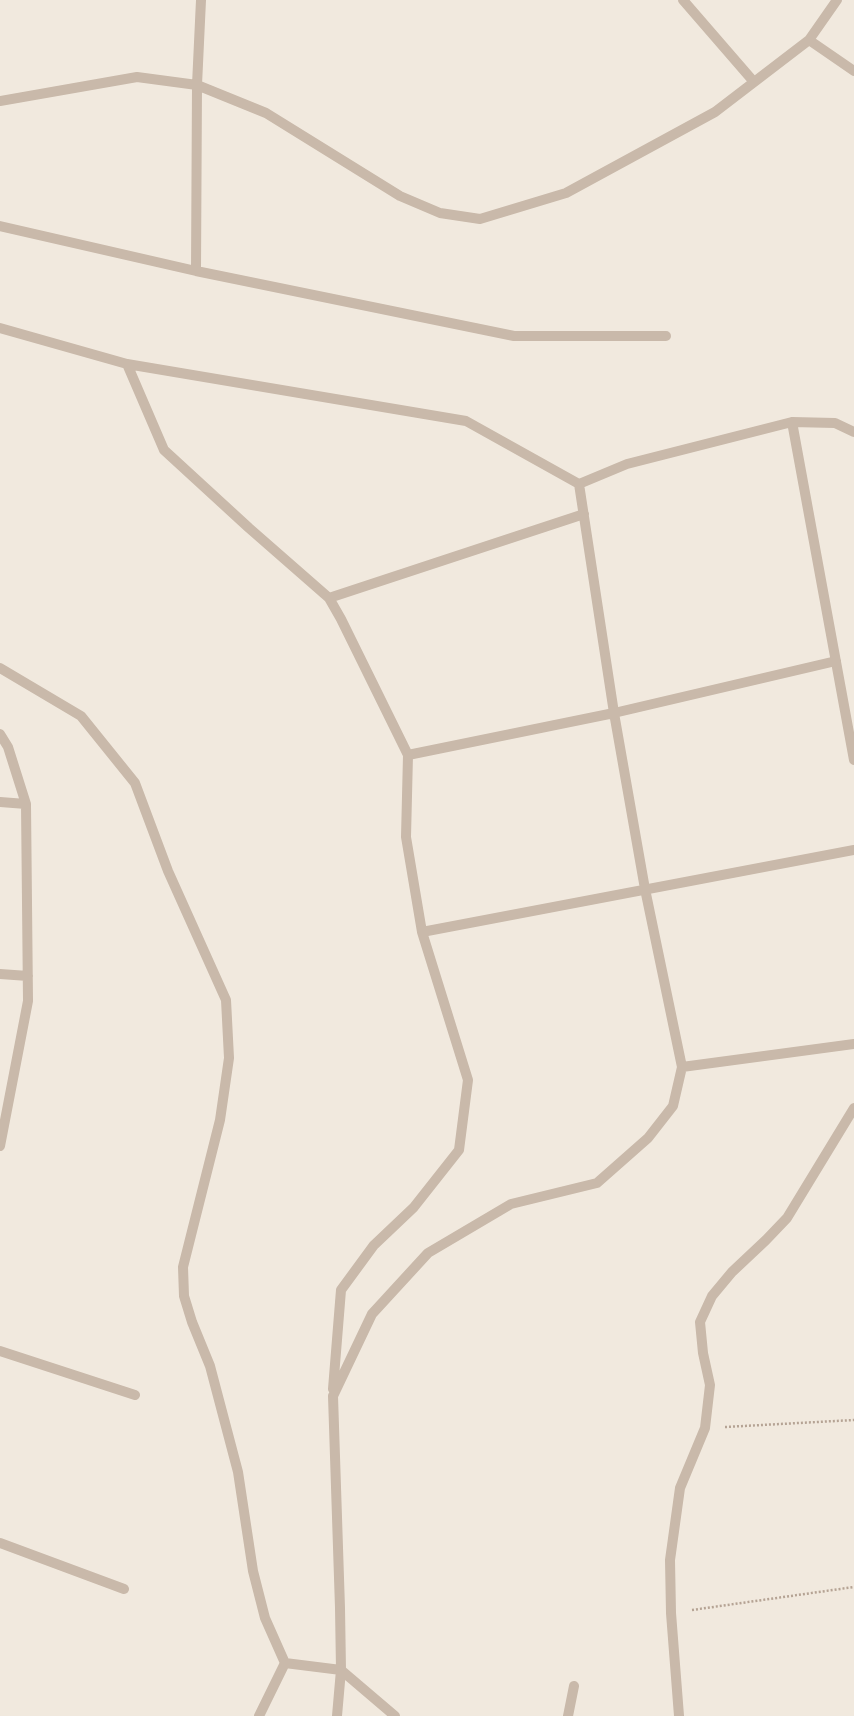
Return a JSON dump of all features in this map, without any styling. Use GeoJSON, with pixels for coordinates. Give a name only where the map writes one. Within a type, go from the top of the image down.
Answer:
{"type":"FeatureCollection","features":[{"type":"Feature","properties":{"kind":"street"},"geometry":{"type":"LineString","coordinates":[[196,271],[197,86],[201,0]]}},
{"type":"Feature","properties":{"kind":"street"},"geometry":{"type":"LineString","coordinates":[[683,0],[754,82]]}},
{"type":"Feature","properties":{"kind":"street"},"geometry":{"type":"LineString","coordinates":[[0,102],[138,77],[197,86],[266,113],[400,196],[440,213],[480,219],[566,193],[715,112],[809,40],[838,0]]}},
{"type":"Feature","properties":{"kind":"street"},"geometry":{"type":"LineString","coordinates":[[809,40],[854,71]]}},
{"type":"Feature","properties":{"kind":"street"},"geometry":{"type":"LineString","coordinates":[[0,226],[196,271],[514,336],[666,336]]}},
{"type":"Feature","properties":{"kind":"street"},"geometry":{"type":"LineString","coordinates":[[0,328],[127,364],[466,421],[579,484]]}},
{"type":"Feature","properties":{"kind":"street"},"geometry":{"type":"LineString","coordinates":[[127,364],[164,450],[249,528],[329,598],[408,755],[406,837],[422,932],[468,1080],[459,1150],[414,1207],[374,1245],[341,1290],[333,1396],[341,1670],[337,1716]]}},
{"type":"Feature","properties":{"kind":"street"},"geometry":{"type":"LineString","coordinates":[[579,484],[627,464],[792,422],[835,423],[854,432]]}},
{"type":"Feature","properties":{"kind":"street"},"geometry":{"type":"LineString","coordinates":[[792,422],[854,760]]}},
{"type":"Feature","properties":{"kind":"street"},"geometry":{"type":"LineString","coordinates":[[333,1396],[372,1314],[428,1253],[511,1204],[597,1183],[648,1138],[673,1106],[682,1067],[645,889],[614,713],[579,484]]}},
{"type":"Feature","properties":{"kind":"street"},"geometry":{"type":"LineString","coordinates":[[329,598],[584,514]]}},
{"type":"Feature","properties":{"kind":"street"},"geometry":{"type":"LineString","coordinates":[[408,755],[614,713],[836,661]]}},
{"type":"Feature","properties":{"kind":"street"},"geometry":{"type":"LineString","coordinates":[[0,668],[81,716],[135,783],[168,871],[226,1000],[229,1058],[220,1120],[183,1267],[184,1296],[192,1322],[210,1366],[238,1472],[253,1571],[265,1618],[285,1663]]}},
{"type":"Feature","properties":{"kind":"street"},"geometry":{"type":"LineString","coordinates":[[0,734],[8,747],[26,804],[28,976],[28,1001],[0,1146]]}},
{"type":"Feature","properties":{"kind":"street"},"geometry":{"type":"LineString","coordinates":[[0,802],[26,804]]}},
{"type":"Feature","properties":{"kind":"street"},"geometry":{"type":"LineString","coordinates":[[422,932],[854,850]]}},
{"type":"Feature","properties":{"kind":"street"},"geometry":{"type":"LineString","coordinates":[[0,974],[28,976]]}},
{"type":"Feature","properties":{"kind":"street"},"geometry":{"type":"LineString","coordinates":[[682,1067],[854,1044]]}},
{"type":"Feature","properties":{"kind":"street"},"geometry":{"type":"LineString","coordinates":[[679,1716],[671,1613],[670,1560],[680,1488],[705,1428],[710,1385],[703,1353],[700,1322],[712,1296],[732,1272],[787,1218],[854,1108]]}},
{"type":"Feature","properties":{"kind":"street"},"geometry":{"type":"LineString","coordinates":[[0,1351],[135,1395]]}},
{"type":"Feature","properties":{"kind":"street"},"geometry":{"type":"LineString","coordinates":[[0,1543],[124,1590]]}},
{"type":"Feature","properties":{"kind":"street"},"geometry":{"type":"LineString","coordinates":[[285,1663],[341,1670],[395,1716]]}},
{"type":"Feature","properties":{"kind":"street"},"geometry":{"type":"LineString","coordinates":[[259,1716],[285,1663]]}},
{"type":"Feature","properties":{"kind":"street"},"geometry":{"type":"LineString","coordinates":[[568,1716],[574,1686]]}},
{"type":"Feature","properties":{"kind":"path"},"geometry":{"type":"LineString","coordinates":[[705,1428],[854,1420]]}},
{"type":"Feature","properties":{"kind":"path"},"geometry":{"type":"LineString","coordinates":[[671,1613],[854,1587]]}}]}
